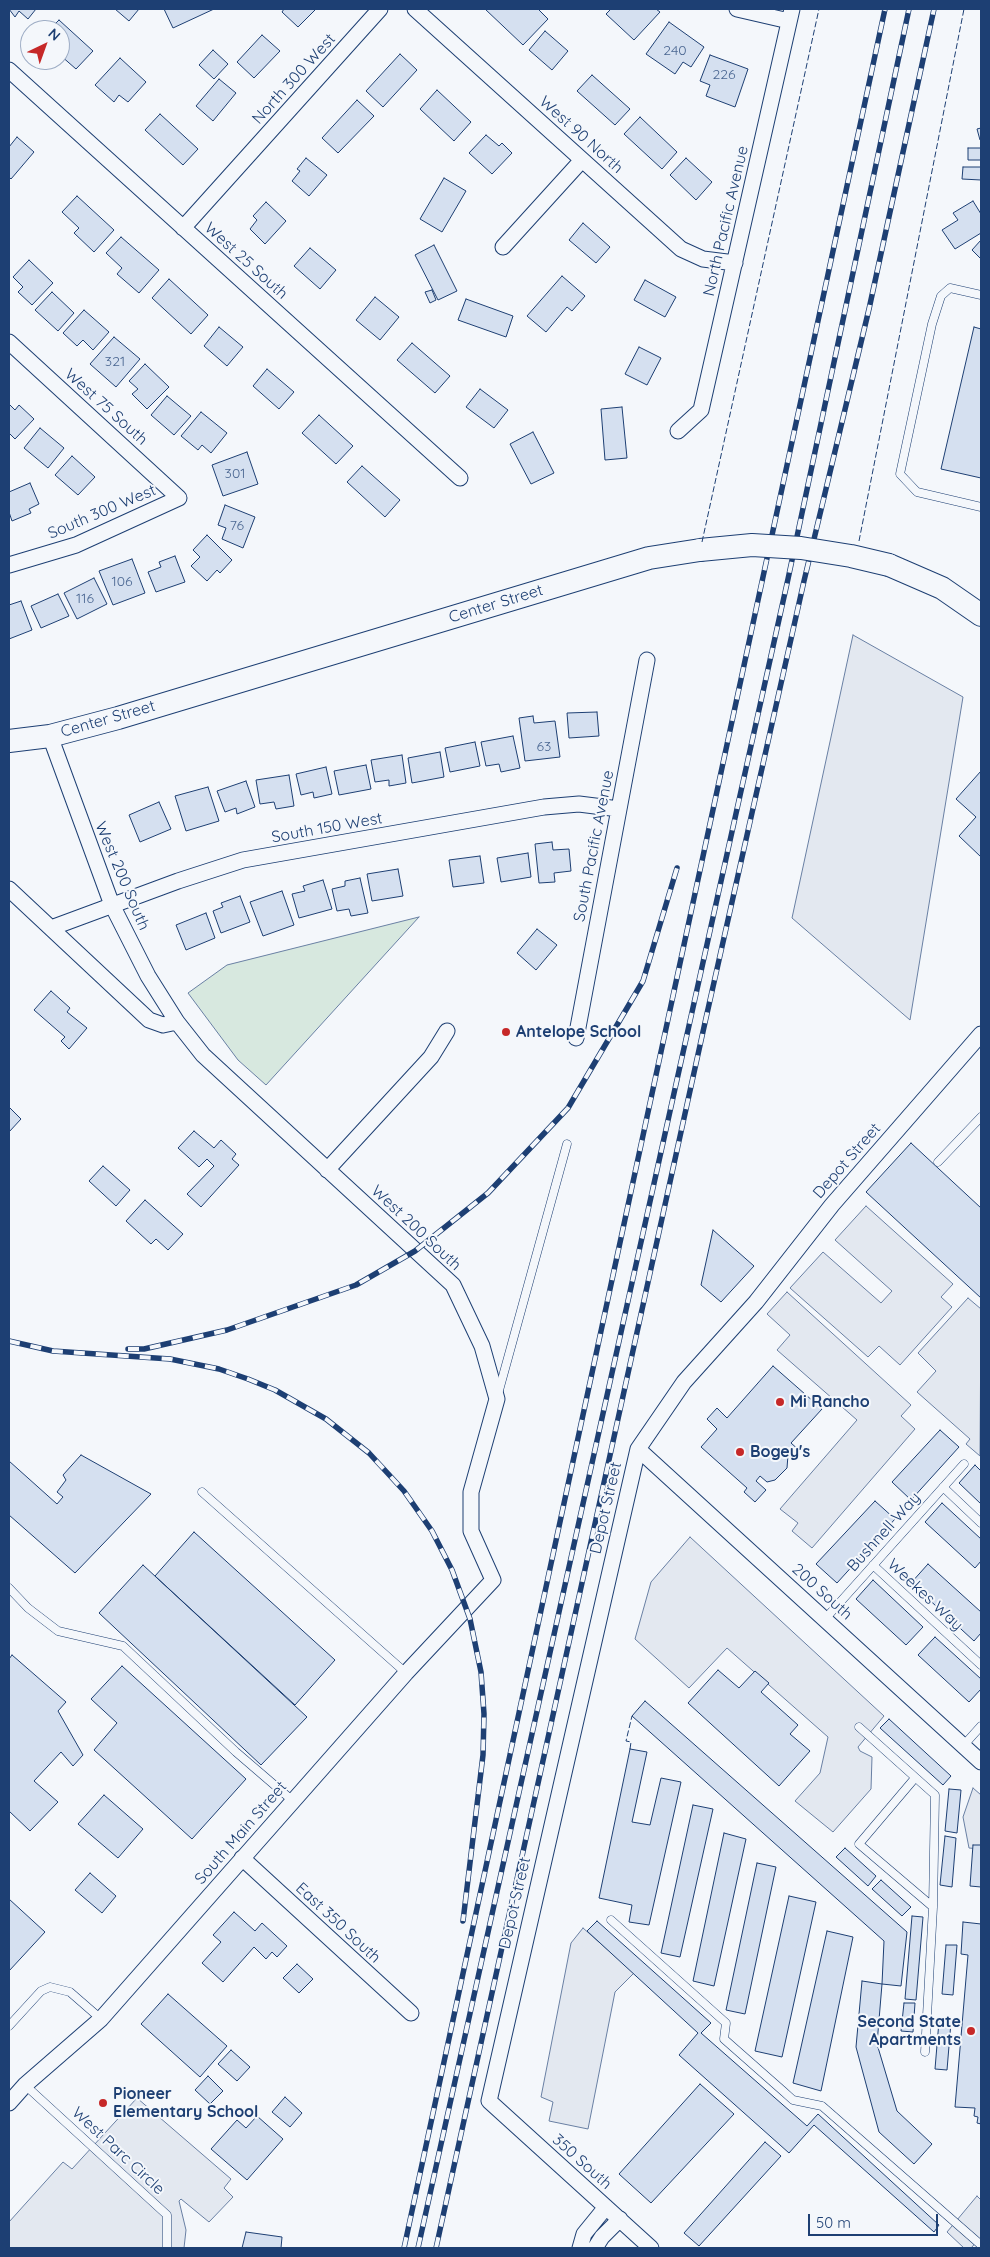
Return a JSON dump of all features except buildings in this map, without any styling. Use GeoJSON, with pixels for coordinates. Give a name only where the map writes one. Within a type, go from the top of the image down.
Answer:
{"type":"FeatureCollection","features":[{"type":"Feature","properties":{"kind":"street","name":"North 300 West"},"geometry":{"type":"LineString","coordinates":[[183,228],[380,9]]}},
{"type":"Feature","properties":{"kind":"street","name":"West 90 North"},"geometry":{"type":"LineString","coordinates":[[415,9],[681,249],[703,258],[735,263]]}},
{"type":"Feature","properties":{"kind":"street"},"geometry":{"type":"LineString","coordinates":[[737,9],[790,15]]}},
{"type":"Feature","properties":{"kind":"street","name":"North Pacific Avenue"},"geometry":{"type":"LineString","coordinates":[[678,431],[701,410],[790,15]]}},
{"type":"Feature","properties":{"kind":"street","name":"West 25 South"},"geometry":{"type":"LineString","coordinates":[[9,72],[460,478]]}},
{"type":"Feature","properties":{"kind":"street"},"geometry":{"type":"LineString","coordinates":[[503,247],[582,160]]}},
{"type":"Feature","properties":{"kind":"street","name":"West 75 South"},"geometry":{"type":"LineString","coordinates":[[9,342],[179,498]]}},
{"type":"Feature","properties":{"kind":"street","name":"South 300 West"},"geometry":{"type":"LineString","coordinates":[[9,565],[76,545],[179,498]]}},
{"type":"Feature","properties":{"kind":"street","name":"Center Street"},"geometry":{"type":"LineString","coordinates":[[9,741],[50,736],[118,718],[649,558],[700,550],[752,545],[801,548],[851,556],[889,565],[942,588],[981,615]]}},
{"type":"Feature","properties":{"kind":"street","name":"South Pacific Avenue"},"geometry":{"type":"LineString","coordinates":[[576,1038],[647,660]]}},
{"type":"Feature","properties":{"kind":"street","name":"West 200 South"},"geometry":{"type":"LineString","coordinates":[[50,736],[112,905],[148,976],[177,1022],[203,1055],[453,1285],[482,1346],[497,1399]]}},
{"type":"Feature","properties":{"kind":"street","name":"South 150 West"},"geometry":{"type":"LineString","coordinates":[[51,928],[178,881],[243,860],[544,807],[579,804],[619,809]]}},
{"type":"Feature","properties":{"kind":"street"},"geometry":{"type":"LineString","coordinates":[[9,889],[149,1020],[162,1025],[177,1022]]}},
{"type":"Feature","properties":{"kind":"street"},"geometry":{"type":"LineString","coordinates":[[327,1170],[431,1057],[447,1030]]}},
{"type":"Feature","properties":{"kind":"street","name":"Depot Street"},"geometry":{"type":"LineString","coordinates":[[489,2101],[638,1449],[684,1382],[756,1302],[832,1205],[981,1034]]}},
{"type":"Feature","properties":{"kind":"street","name":"South Main Street"},"geometry":{"type":"LineString","coordinates":[[9,2103],[25,2085],[101,2019],[406,1673],[493,1580],[471,1531],[472,1492],[497,1399]]}},
{"type":"Feature","properties":{"kind":"street","name":"200 South"},"geometry":{"type":"LineString","coordinates":[[638,1449],[981,1762]]}},
{"type":"Feature","properties":{"kind":"street","name":"East 350 South"},"geometry":{"type":"LineString","coordinates":[[242,1858],[411,2013]]}},
{"type":"Feature","properties":{"kind":"street","name":"350 South"},"geometry":{"type":"LineString","coordinates":[[489,2101],[651,2248]]}},
{"type":"Feature","properties":{"kind":"street"},"geometry":{"type":"LineString","coordinates":[[580,2248],[584,2234],[606,2207]]}},
{"type":"Feature","properties":{"kind":"street"},"geometry":{"type":"LineString","coordinates":[[596,2248],[602,2237],[620,2219]]}},
{"type":"Feature","properties":{"kind":"lane"},"geometry":{"type":"LineString","coordinates":[[981,295],[950,288],[941,296],[932,324],[900,474],[917,492],[981,507]]}},
{"type":"Feature","properties":{"kind":"lane"},"geometry":{"type":"LineString","coordinates":[[938,1162],[981,1117]]}},
{"type":"Feature","properties":{"kind":"lane"},"geometry":{"type":"LineString","coordinates":[[497,1399],[567,1144]]}},
{"type":"Feature","properties":{"kind":"lane","name":"Bushnell Way"},"geometry":{"type":"LineString","coordinates":[[825,1619],[964,1464]]}},
{"type":"Feature","properties":{"kind":"lane"},"geometry":{"type":"LineString","coordinates":[[943,1487],[981,1523]]}},
{"type":"Feature","properties":{"kind":"lane"},"geometry":{"type":"LineString","coordinates":[[202,1492],[406,1673]]}},
{"type":"Feature","properties":{"kind":"lane","name":"Weekes Way"},"geometry":{"type":"LineString","coordinates":[[873,1566],[981,1665]]}},
{"type":"Feature","properties":{"kind":"lane"},"geometry":{"type":"LineString","coordinates":[[9,1588],[28,1608],[58,1631],[122,1646],[236,1752],[292,1801]]}},
{"type":"Feature","properties":{"kind":"lane"},"geometry":{"type":"LineString","coordinates":[[963,1746],[981,1726]]}},
{"type":"Feature","properties":{"kind":"lane"},"geometry":{"type":"LineString","coordinates":[[859,1728],[935,1796],[925,2052]]}},
{"type":"Feature","properties":{"kind":"lane"},"geometry":{"type":"LineString","coordinates":[[915,1778],[859,1844],[932,1907]]}},
{"type":"Feature","properties":{"kind":"lane"},"geometry":{"type":"LineString","coordinates":[[611,1920],[726,2023],[724,2039],[731,2046],[793,2100],[822,2106],[981,2245]]}},
{"type":"Feature","properties":{"kind":"lane"},"geometry":{"type":"LineString","coordinates":[[9,2026],[41,1991],[50,1987],[70,1992],[101,2019]]}},
{"type":"Feature","properties":{"kind":"lane","name":"West Parc Circle"},"geometry":{"type":"LineString","coordinates":[[25,2085],[167,2215],[167,2248]]}},
{"type":"Feature","properties":{"kind":"shaded area"},"geometry":{"type":"Polygon","coordinates":[[[853,635],[963,697],[910,1020],[792,918],[853,635]]]}},
{"type":"Feature","properties":{"kind":"shaded area"},"geometry":{"type":"Polygon","coordinates":[[[419,917],[266,1085],[238,1060],[188,993],[227,965],[419,917]]]}},
{"type":"Feature","properties":{"kind":"shaded area"},"geometry":{"type":"Polygon","coordinates":[[[866,1206],[953,1284],[941,1297],[952,1307],[900,1365],[879,1346],[868,1357],[790,1288],[823,1252],[881,1303],[892,1291],[835,1240],[866,1206]]]}},
{"type":"Feature","properties":{"kind":"shaded area"},"geometry":{"type":"Polygon","coordinates":[[[787,1292],[911,1405],[901,1416],[915,1429],[812,1548],[792,1531],[798,1523],[780,1509],[857,1420],[777,1350],[790,1335],[767,1314],[787,1292]]]}},
{"type":"Feature","properties":{"kind":"shaded area"},"geometry":{"type":"Polygon","coordinates":[[[968,1298],[981,1309],[980,1456],[966,1444],[970,1439],[917,1392],[936,1371],[918,1353],[968,1298]]]}},
{"type":"Feature","properties":{"kind":"shaded area"},"geometry":{"type":"Polygon","coordinates":[[[690,1537],[884,1716],[858,1747],[860,1751],[872,1757],[871,1789],[833,1832],[795,1801],[820,1773],[828,1737],[727,1648],[689,1688],[635,1639],[651,1582],[690,1537]]]}},
{"type":"Feature","properties":{"kind":"shaded area"},"geometry":{"type":"Polygon","coordinates":[[[973,1788],[981,1795],[981,1849],[969,1848],[963,1817],[973,1788]]]}},
{"type":"Feature","properties":{"kind":"shaded area"},"geometry":{"type":"Polygon","coordinates":[[[583,1928],[634,1973],[615,1992],[588,2129],[549,2121],[553,2102],[541,2097],[571,1943],[583,1928]]]}},
{"type":"Feature","properties":{"kind":"shaded area"},"geometry":{"type":"Polygon","coordinates":[[[137,2098],[231,2179],[224,2188],[233,2197],[209,2222],[181,2199],[179,2201],[186,2230],[184,2248],[9,2248],[9,2222],[63,2162],[72,2169],[137,2098]]]}},
{"type":"Feature","properties":{"kind":"shaded area"},"geometry":{"type":"Polygon","coordinates":[[[977,2196],[981,2200],[981,2237],[971,2248],[964,2248],[947,2232],[977,2196]]]}},
{"type":"Feature","properties":{"kind":"railway"},"geometry":{"type":"LineString","coordinates":[[404,2248],[885,9]]}},
{"type":"Feature","properties":{"kind":"railway"},"geometry":{"type":"LineString","coordinates":[[418,2248],[788,579],[909,9]]}},
{"type":"Feature","properties":{"kind":"railway"},"geometry":{"type":"LineString","coordinates":[[436,2248],[706,1018],[804,581],[869,309],[934,9]]}},
{"type":"Feature","properties":{"kind":"railway"},"geometry":{"type":"LineString","coordinates":[[128,1349],[144,1349],[227,1330],[356,1285],[415,1251],[488,1193],[568,1108],[643,981],[677,868]]}},
{"type":"Feature","properties":{"kind":"railway"},"geometry":{"type":"LineString","coordinates":[[9,1341],[53,1351],[170,1359],[219,1369],[248,1379],[275,1390],[326,1419],[369,1453],[404,1491],[432,1531],[452,1570],[470,1619],[481,1672],[484,1714],[483,1755],[463,1921]]}},
{"type":"Feature","properties":{"kind":"fence"},"geometry":{"type":"LineString","coordinates":[[702,542],[819,9]]}},
{"type":"Feature","properties":{"kind":"fence"},"geometry":{"type":"LineString","coordinates":[[859,541],[964,9]]}},
{"type":"Feature","properties":{"kind":"fence"},"geometry":{"type":"LineString","coordinates":[[630,1749],[631,1742],[626,1741],[632,1716]]}},
{"type":"Feature","properties":{"kind":"place","name":"Antelope School"},"geometry":{"type":"Point","coordinates":[506,1032]}},
{"type":"Feature","properties":{"kind":"place","name":"Mi Rancho"},"geometry":{"type":"Point","coordinates":[780,1402]}},
{"type":"Feature","properties":{"kind":"place","name":"Bogey's"},"geometry":{"type":"Point","coordinates":[740,1452]}},
{"type":"Feature","properties":{"kind":"place","name":"Second State Apartments"},"geometry":{"type":"Point","coordinates":[971,2031]}},
{"type":"Feature","properties":{"kind":"place","name":"Pioneer Elementary School"},"geometry":{"type":"Point","coordinates":[103,2103]}}]}
